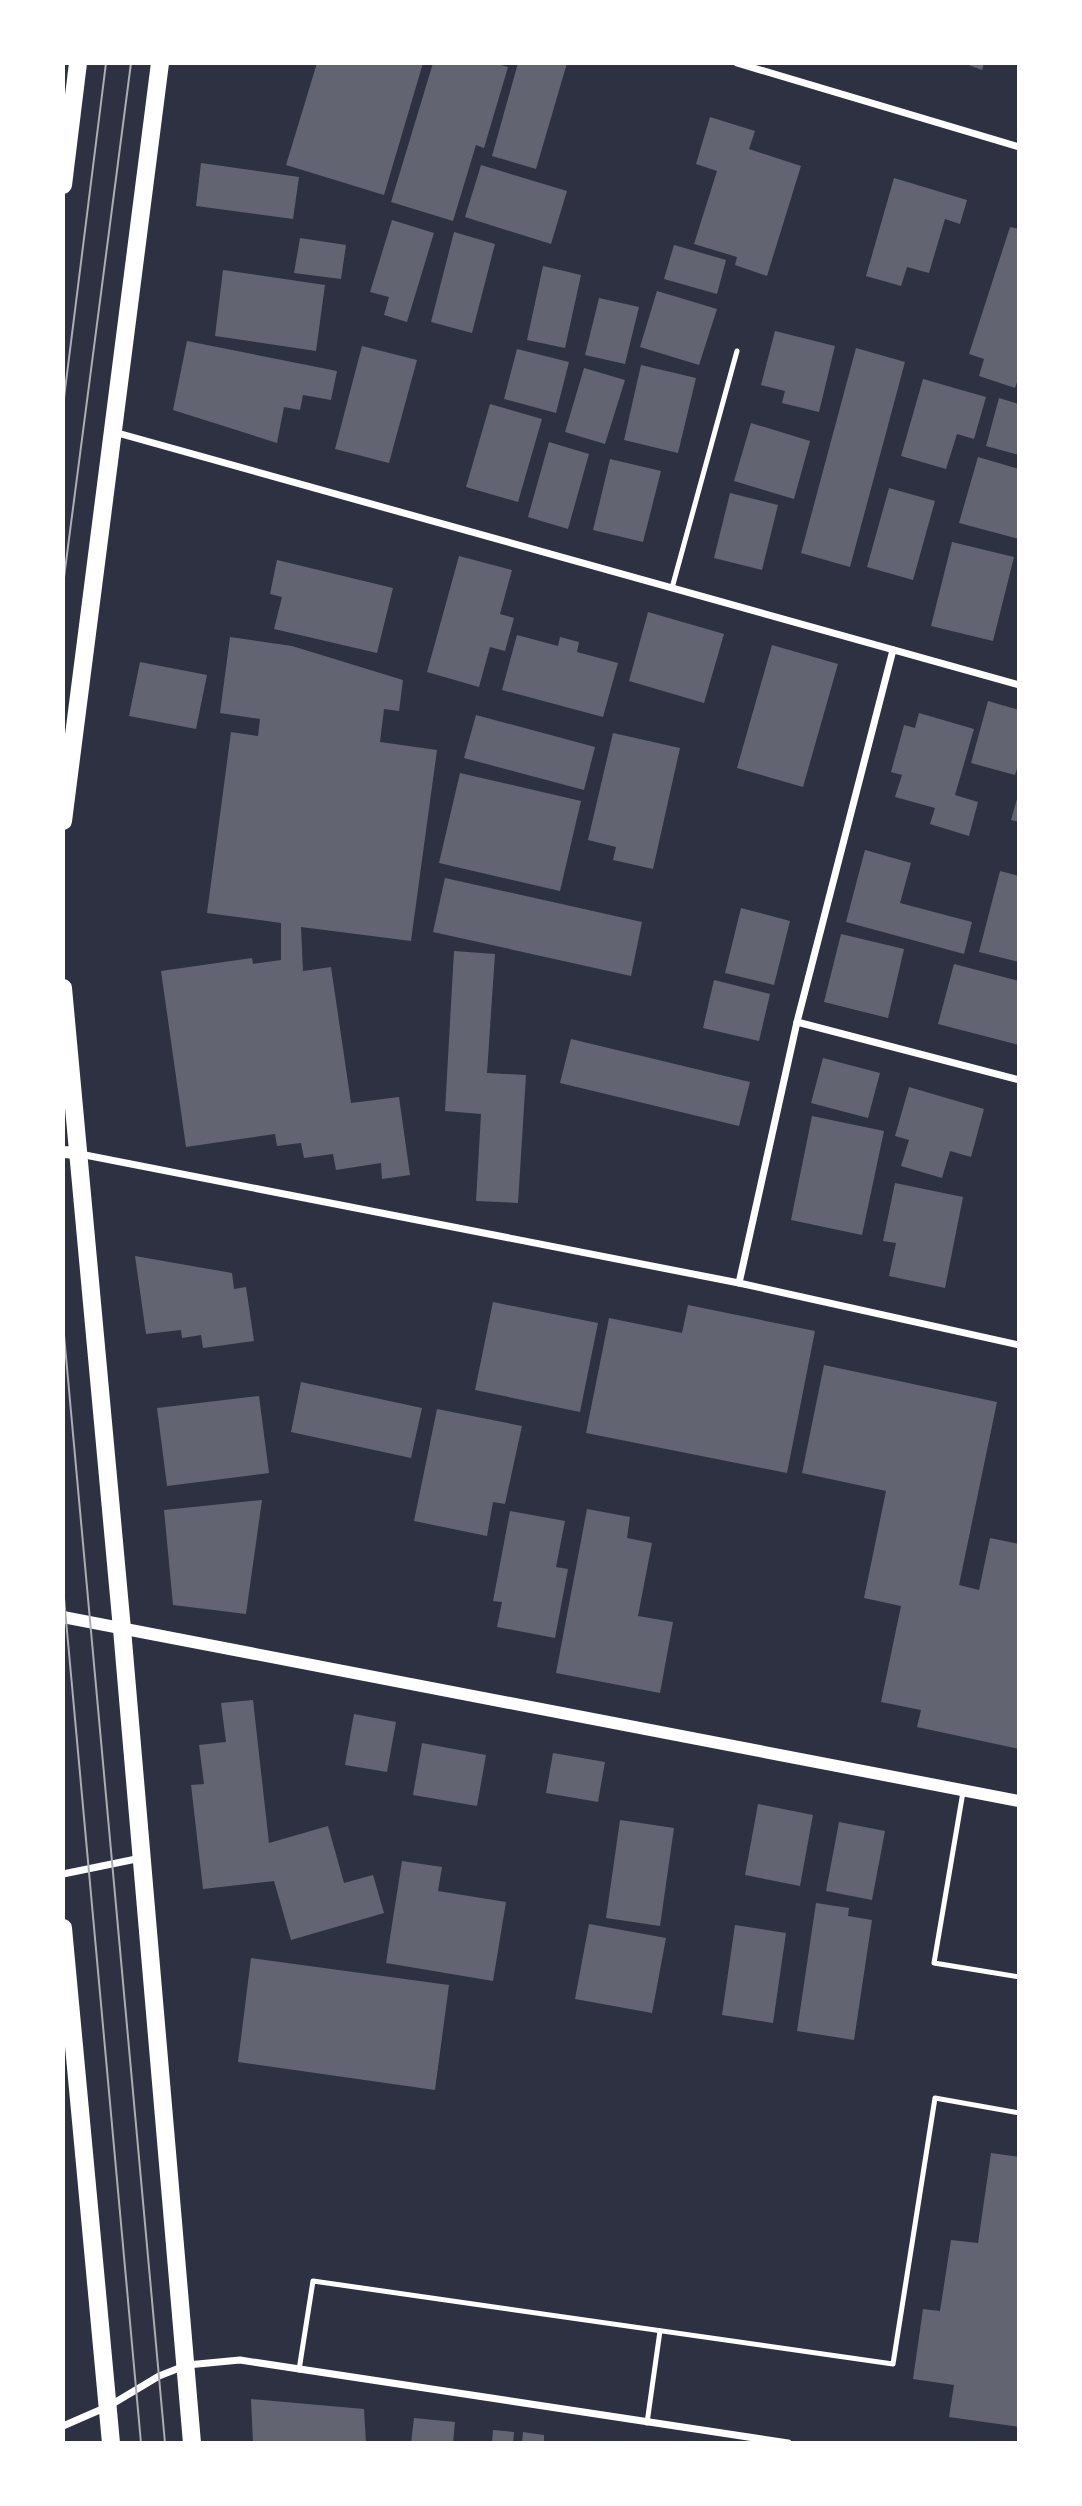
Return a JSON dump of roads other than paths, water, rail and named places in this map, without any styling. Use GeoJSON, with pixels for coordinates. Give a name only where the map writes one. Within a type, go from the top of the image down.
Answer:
{"type":"FeatureCollection","features":[{"type":"Feature","properties":{"kind":"main road"},"geometry":{"type":"LineString","coordinates":[[63,185],[78,63]]}},
{"type":"Feature","properties":{"kind":"main road"},"geometry":{"type":"LineString","coordinates":[[63,821],[160,63]]}},
{"type":"Feature","properties":{"kind":"main road"},"geometry":{"type":"LineString","coordinates":[[63,988],[70,1153],[122,1629],[192,2443]]}},
{"type":"Feature","properties":{"kind":"main road"},"geometry":{"type":"LineString","coordinates":[[63,1928],[111,2443]]}},
{"type":"Feature","properties":{"kind":"street"},"geometry":{"type":"LineString","coordinates":[[737,63],[1019,147]]}},
{"type":"Feature","properties":{"kind":"street"},"geometry":{"type":"LineString","coordinates":[[114,432],[1019,685]]}},
{"type":"Feature","properties":{"kind":"street"},"geometry":{"type":"LineString","coordinates":[[739,1283],[797,1022],[893,650]]}},
{"type":"Feature","properties":{"kind":"street"},"geometry":{"type":"LineString","coordinates":[[797,1022],[1019,1080]]}},
{"type":"Feature","properties":{"kind":"street"},"geometry":{"type":"LineString","coordinates":[[70,1153],[739,1283],[1019,1345]]}},
{"type":"Feature","properties":{"kind":"street"},"geometry":{"type":"LineString","coordinates":[[63,1617],[1019,1801]]}},
{"type":"Feature","properties":{"kind":"street"},"geometry":{"type":"LineString","coordinates":[[63,1874],[141,1858]]}},
{"type":"Feature","properties":{"kind":"street"},"geometry":{"type":"LineString","coordinates":[[63,2426],[109,2406],[159,2376],[187,2365],[240,2360],[788,2443]]}},
{"type":"Feature","properties":{"kind":"lane"},"geometry":{"type":"LineString","coordinates":[[673,587],[737,351]]}},
{"type":"Feature","properties":{"kind":"lane"},"geometry":{"type":"LineString","coordinates":[[963,1790],[934,1963],[1019,1978]]}},
{"type":"Feature","properties":{"kind":"lane"},"geometry":{"type":"LineString","coordinates":[[299,2370],[313,2281],[893,2364],[935,2098],[1019,2113]]}},
{"type":"Feature","properties":{"kind":"lane"},"geometry":{"type":"LineString","coordinates":[[648,2423],[660,2331]]}},
{"type":"Feature","properties":{"kind":"tram line"},"geometry":{"type":"LineString","coordinates":[[63,406],[106,63]]}},
{"type":"Feature","properties":{"kind":"tram line"},"geometry":{"type":"LineString","coordinates":[[63,585],[131,63]]}},
{"type":"Feature","properties":{"kind":"tram line"},"geometry":{"type":"LineString","coordinates":[[63,1324],[165,2443]]}},
{"type":"Feature","properties":{"kind":"tram line"},"geometry":{"type":"LineString","coordinates":[[63,1587],[141,2443]]}}]}
